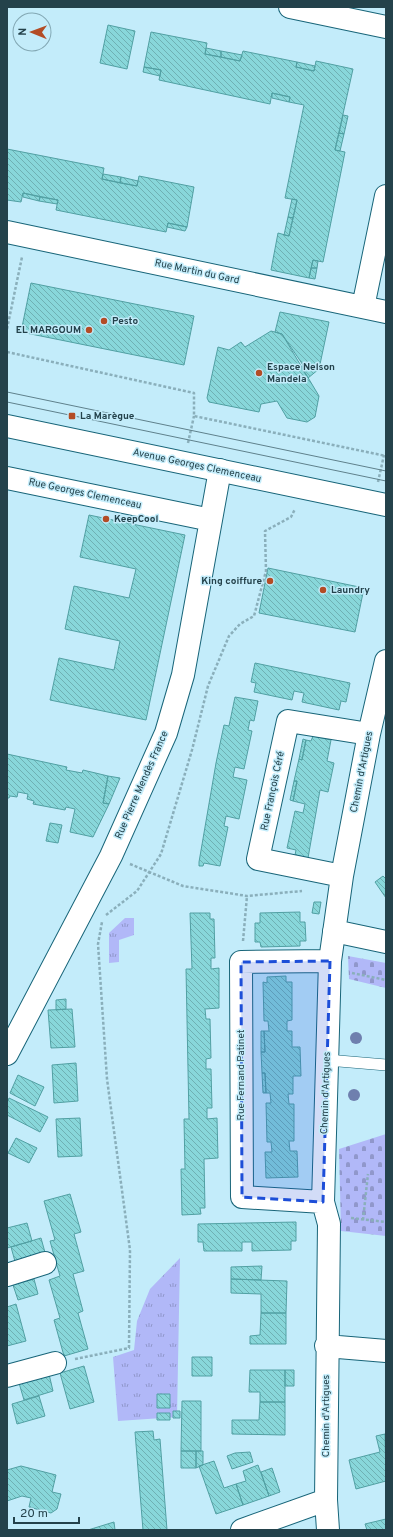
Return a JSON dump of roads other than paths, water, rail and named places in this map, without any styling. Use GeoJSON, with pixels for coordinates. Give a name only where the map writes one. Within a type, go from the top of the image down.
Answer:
{"type":"FeatureCollection","features":[{"type":"Feature","properties":{"kind":"street"},"geometry":{"type":"LineString","coordinates":[[290,7],[386,27]]}},
{"type":"Feature","properties":{"kind":"street"},"geometry":{"type":"LineString","coordinates":[[363,307],[386,196]]}},
{"type":"Feature","properties":{"kind":"street","name":"Rue Martin du Gard"},"geometry":{"type":"LineString","coordinates":[[17,234],[386,312]]}},
{"type":"Feature","properties":{"kind":"street","name":"Avenue Georges Clemenceau"},"geometry":{"type":"LineString","coordinates":[[7,426],[386,505]]}},
{"type":"Feature","properties":{"kind":"street","name":"Rue Pierre Mendès France"},"geometry":{"type":"LineString","coordinates":[[7,1054],[111,856],[166,733],[183,675],[220,470]]}},
{"type":"Feature","properties":{"kind":"street","name":"Rue Georges Clemenceau"},"geometry":{"type":"LineString","coordinates":[[7,478],[211,520]]}},
{"type":"Feature","properties":{"kind":"street","name":"Chemin d'Artigues"},"geometry":{"type":"LineString","coordinates":[[328,1530],[326,1500],[326,1346],[329,1224],[323,1202],[330,961],[342,876],[369,734],[386,661]]}},
{"type":"Feature","properties":{"kind":"street","name":"Rue François Céré"},"geometry":{"type":"LineString","coordinates":[[342,876],[258,859],[288,721],[369,734]]}},
{"type":"Feature","properties":{"kind":"street"},"geometry":{"type":"LineString","coordinates":[[334,931],[386,942]]}},
{"type":"Feature","properties":{"kind":"street","name":"Rue Fernand Patinet"},"geometry":{"type":"LineString","coordinates":[[323,1202],[242,1197],[241,962],[330,961]]}},
{"type":"Feature","properties":{"kind":"street"},"geometry":{"type":"LineString","coordinates":[[7,1275],[45,1262]]}},
{"type":"Feature","properties":{"kind":"street"},"geometry":{"type":"LineString","coordinates":[[326,1346],[386,1351]]}},
{"type":"Feature","properties":{"kind":"street"},"geometry":{"type":"LineString","coordinates":[[7,1376],[55,1363]]}},
{"type":"Feature","properties":{"kind":"street"},"geometry":{"type":"LineString","coordinates":[[242,1530],[326,1500]]}},
{"type":"Feature","properties":{"kind":"lane"},"geometry":{"type":"LineString","coordinates":[[327,1060],[386,1065]]}},
{"type":"Feature","properties":{"kind":"tram line"},"geometry":{"type":"LineString","coordinates":[[7,392],[386,471]]}},
{"type":"Feature","properties":{"kind":"tram line"},"geometry":{"type":"LineString","coordinates":[[7,402],[386,481]]}},
{"type":"Feature","properties":{"kind":"place","name":"Pesto"},"geometry":{"type":"Point","coordinates":[104,321]}},
{"type":"Feature","properties":{"kind":"place","name":"EL MARGOUM"},"geometry":{"type":"Point","coordinates":[89,330]}},
{"type":"Feature","properties":{"kind":"place","name":"Espace Nelson Mandela"},"geometry":{"type":"Point","coordinates":[259,373]}},
{"type":"Feature","properties":{"kind":"place","name":"La Marègue"},"geometry":{"type":"Point","coordinates":[72,416]}},
{"type":"Feature","properties":{"kind":"place","name":"KeepCool"},"geometry":{"type":"Point","coordinates":[106,519]}},
{"type":"Feature","properties":{"kind":"place","name":"King coiffure"},"geometry":{"type":"Point","coordinates":[270,581]}},
{"type":"Feature","properties":{"kind":"place","name":"Laundry"},"geometry":{"type":"Point","coordinates":[323,590]}}]}
